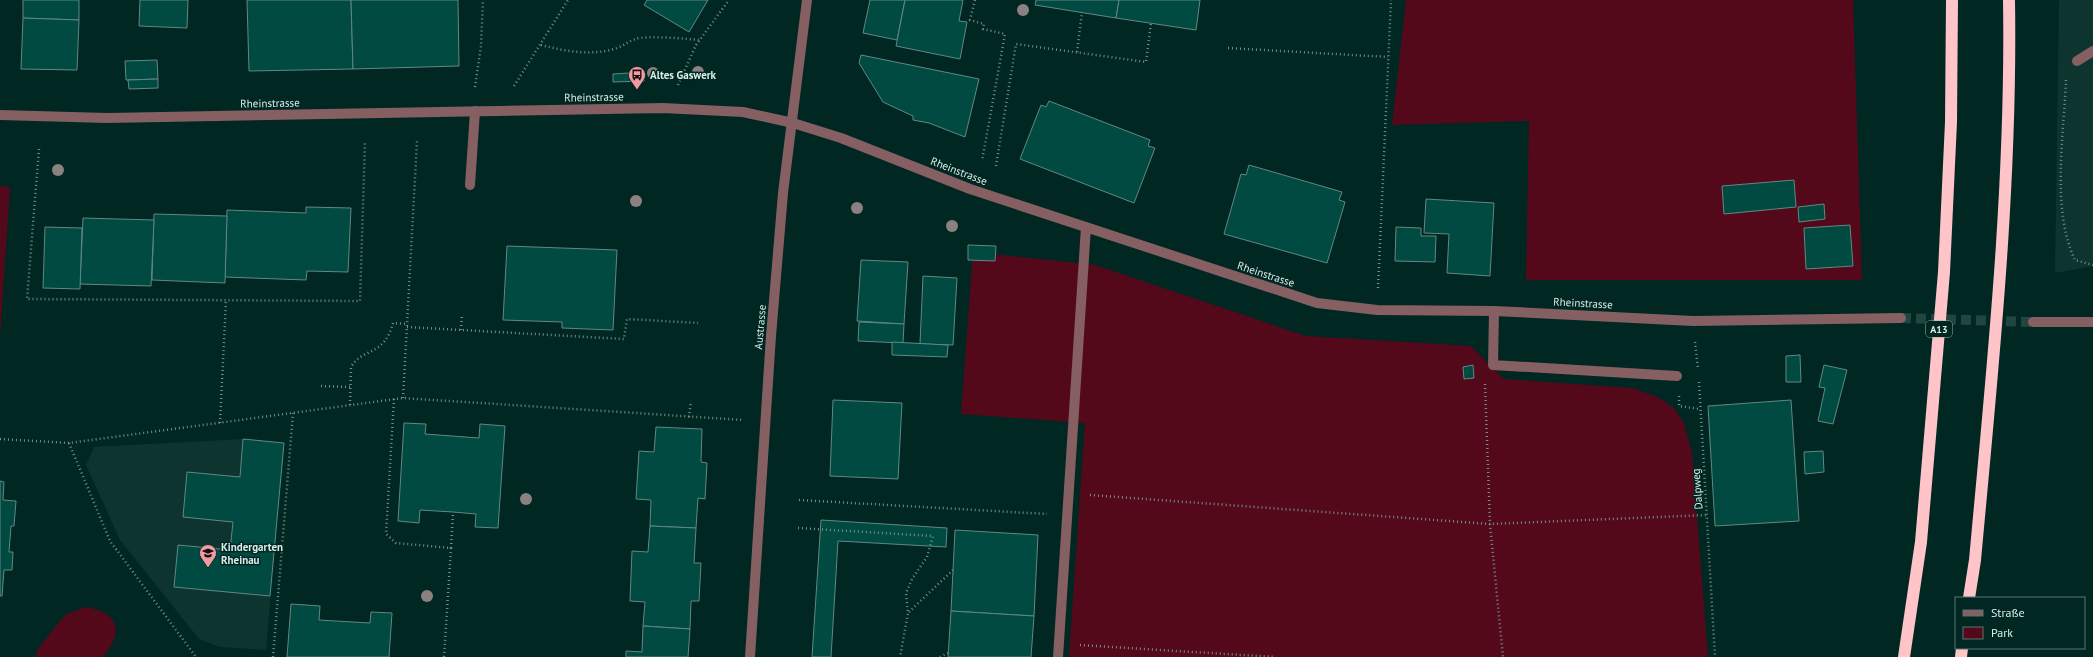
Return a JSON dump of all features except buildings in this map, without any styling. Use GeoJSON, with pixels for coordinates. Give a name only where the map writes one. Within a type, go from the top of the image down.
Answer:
{"type":"FeatureCollection","features":[{"type":"Feature","properties":{"kind":"highway","name":"A13"},"geometry":{"type":"LineString","coordinates":[[1904,657],[1921,542],[1944,272],[1951,122],[1952,0]]}},
{"type":"Feature","properties":{"kind":"highway"},"geometry":{"type":"LineString","coordinates":[[1969,597],[1975,560],[2001,285],[2007,116],[2009,0]]}},
{"type":"Feature","properties":{"kind":"street","name":"Austrasse"},"geometry":{"type":"LineString","coordinates":[[750,657],[765,421],[783,193],[793,123],[800,48],[807,0]]}},
{"type":"Feature","properties":{"kind":"street"},"geometry":{"type":"LineString","coordinates":[[2077,61],[2093,51]]}},
{"type":"Feature","properties":{"kind":"street","name":"Rheinstrasse"},"geometry":{"type":"LineString","coordinates":[[0,115],[107,118],[663,108],[743,112],[793,123],[840,138],[970,189],[1318,303],[1377,310],[1494,311],[1693,320],[1901,318]]}},
{"type":"Feature","properties":{"kind":"street"},"geometry":{"type":"LineString","coordinates":[[470,185],[475,111]]}},
{"type":"Feature","properties":{"kind":"street"},"geometry":{"type":"LineString","coordinates":[[1058,657],[1086,227]]}},
{"type":"Feature","properties":{"kind":"street"},"geometry":{"type":"LineString","coordinates":[[1494,311],[1493,365],[1677,376]]}},
{"type":"Feature","properties":{"kind":"street"},"geometry":{"type":"LineString","coordinates":[[2033,322],[2093,322]]}},
{"type":"Feature","properties":{"kind":"path"},"geometry":{"type":"LineString","coordinates":[[475,87],[480,46],[483,0]]}},
{"type":"Feature","properties":{"kind":"path"},"geometry":{"type":"LineString","coordinates":[[514,86],[568,0]]}},
{"type":"Feature","properties":{"kind":"path"},"geometry":{"type":"LineString","coordinates":[[678,85],[700,40],[729,0]]}},
{"type":"Feature","properties":{"kind":"path"},"geometry":{"type":"LineString","coordinates":[[975,0],[970,20],[984,24],[983,29],[1005,34],[982,161]]}},
{"type":"Feature","properties":{"kind":"path"},"geometry":{"type":"LineString","coordinates":[[1378,288],[1391,0]]}},
{"type":"Feature","properties":{"kind":"path"},"geometry":{"type":"LineString","coordinates":[[1077,52],[1082,12]]}},
{"type":"Feature","properties":{"kind":"path"},"geometry":{"type":"LineString","coordinates":[[996,166],[1016,44],[1146,62],[1151,23]]}},
{"type":"Feature","properties":{"kind":"path"},"geometry":{"type":"LineString","coordinates":[[541,45],[571,52],[595,52],[612,50],[625,46],[636,38],[700,40]]}},
{"type":"Feature","properties":{"kind":"path"},"geometry":{"type":"LineString","coordinates":[[1228,48],[1388,57]]}},
{"type":"Feature","properties":{"kind":"path"},"geometry":{"type":"LineString","coordinates":[[2077,61],[2066,79],[2061,193],[2064,224],[2072,255],[2075,260],[2083,264],[2093,265]]}},
{"type":"Feature","properties":{"kind":"path"},"geometry":{"type":"LineString","coordinates":[[403,398],[417,141]]}},
{"type":"Feature","properties":{"kind":"path"},"geometry":{"type":"LineString","coordinates":[[39,149],[27,299],[360,301],[365,142]]}},
{"type":"Feature","properties":{"kind":"path"},"geometry":{"type":"LineString","coordinates":[[220,423],[226,300]]}},
{"type":"Feature","properties":{"kind":"path"},"geometry":{"type":"LineString","coordinates":[[461,330],[462,314]]}},
{"type":"Feature","properties":{"kind":"path"},"geometry":{"type":"LineString","coordinates":[[407,328],[624,339],[627,319],[698,323]]}},
{"type":"Feature","properties":{"kind":"path"},"geometry":{"type":"LineString","coordinates":[[1693,320],[1698,372]]}},
{"type":"Feature","properties":{"kind":"path"},"geometry":{"type":"LineString","coordinates":[[350,405],[351,367],[354,362],[381,346],[390,334],[393,323],[407,324]]}},
{"type":"Feature","properties":{"kind":"path"},"geometry":{"type":"LineString","coordinates":[[1493,365],[1485,379],[1490,524],[1503,657]]}},
{"type":"Feature","properties":{"kind":"path","name":"Dalpweg"},"geometry":{"type":"LineString","coordinates":[[1698,380],[1715,657]]}},
{"type":"Feature","properties":{"kind":"path"},"geometry":{"type":"LineString","coordinates":[[321,386],[350,387]]}},
{"type":"Feature","properties":{"kind":"path"},"geometry":{"type":"LineString","coordinates":[[0,439],[69,443],[403,398],[765,421]]}},
{"type":"Feature","properties":{"kind":"path"},"geometry":{"type":"LineString","coordinates":[[394,399],[386,534],[396,543],[450,548]]}},
{"type":"Feature","properties":{"kind":"path"},"geometry":{"type":"LineString","coordinates":[[689,417],[691,401]]}},
{"type":"Feature","properties":{"kind":"path"},"geometry":{"type":"LineString","coordinates":[[273,657],[293,413]]}},
{"type":"Feature","properties":{"kind":"path"},"geometry":{"type":"LineString","coordinates":[[69,443],[110,541],[196,657]]}},
{"type":"Feature","properties":{"kind":"path"},"geometry":{"type":"LineString","coordinates":[[1069,494],[1490,524],[1706,515]]}},
{"type":"Feature","properties":{"kind":"path"},"geometry":{"type":"LineString","coordinates":[[800,500],[1067,515]]}},
{"type":"Feature","properties":{"kind":"path"},"geometry":{"type":"LineString","coordinates":[[444,657],[453,512]]}},
{"type":"Feature","properties":{"kind":"path"},"geometry":{"type":"LineString","coordinates":[[798,528],[933,536],[927,557],[912,579],[906,593],[908,613],[900,657]]}},
{"type":"Feature","properties":{"kind":"path"},"geometry":{"type":"LineString","coordinates":[[908,613],[953,570]]}},
{"type":"Feature","properties":{"kind":"path"},"geometry":{"type":"LineString","coordinates":[[1059,644],[1275,657]]}},
{"type":"Feature","properties":{"kind":"path"},"geometry":{"type":"LineString","coordinates":[[940,657],[948,653]]}},
{"type":"Feature","properties":{"kind":"shaded area"},"geometry":{"type":"Polygon","coordinates":[[[2059,0],[2093,0],[2093,266],[2055,273],[2059,0]]]}},
{"type":"Feature","properties":{"kind":"shaded area","name":"Kindergarten Rheinau"},"geometry":{"type":"Polygon","coordinates":[[[243,439],[284,443],[266,650],[220,647],[199,639],[120,540],[86,465],[94,447],[243,439]]]}},
{"type":"Feature","properties":{"kind":"green space"},"geometry":{"type":"Polygon","coordinates":[[[1406,0],[1853,0],[1862,280],[1526,280],[1529,121],[1392,125],[1406,0]]]}},
{"type":"Feature","properties":{"kind":"green space"},"geometry":{"type":"Polygon","coordinates":[[[0,186],[10,187],[0,337],[0,186]]]}},
{"type":"Feature","properties":{"kind":"green space"},"geometry":{"type":"Polygon","coordinates":[[[973,252],[1095,265],[1306,336],[1471,346],[1504,379],[1632,388],[1658,397],[1674,408],[1684,423],[1692,453],[1708,657],[1069,657],[1085,423],[961,414],[973,252]]]}},
{"type":"Feature","properties":{"kind":"green space"},"geometry":{"type":"Polygon","coordinates":[[[85,607],[106,614],[115,624],[116,631],[114,639],[110,648],[103,657],[35,657],[39,647],[65,615],[85,607]]]}},
{"type":"Feature","properties":{"kind":"tunnel"},"geometry":{"type":"LineString","coordinates":[[1901,318],[2033,322]]}},
{"type":"Feature","properties":{"kind":"place","name":"Altes Gaswerk"},"geometry":{"type":"Point","coordinates":[637,90]}},
{"type":"Feature","properties":{"kind":"place","name":"Kindergarten Rheinau"},"geometry":{"type":"Point","coordinates":[208,568]}}]}
